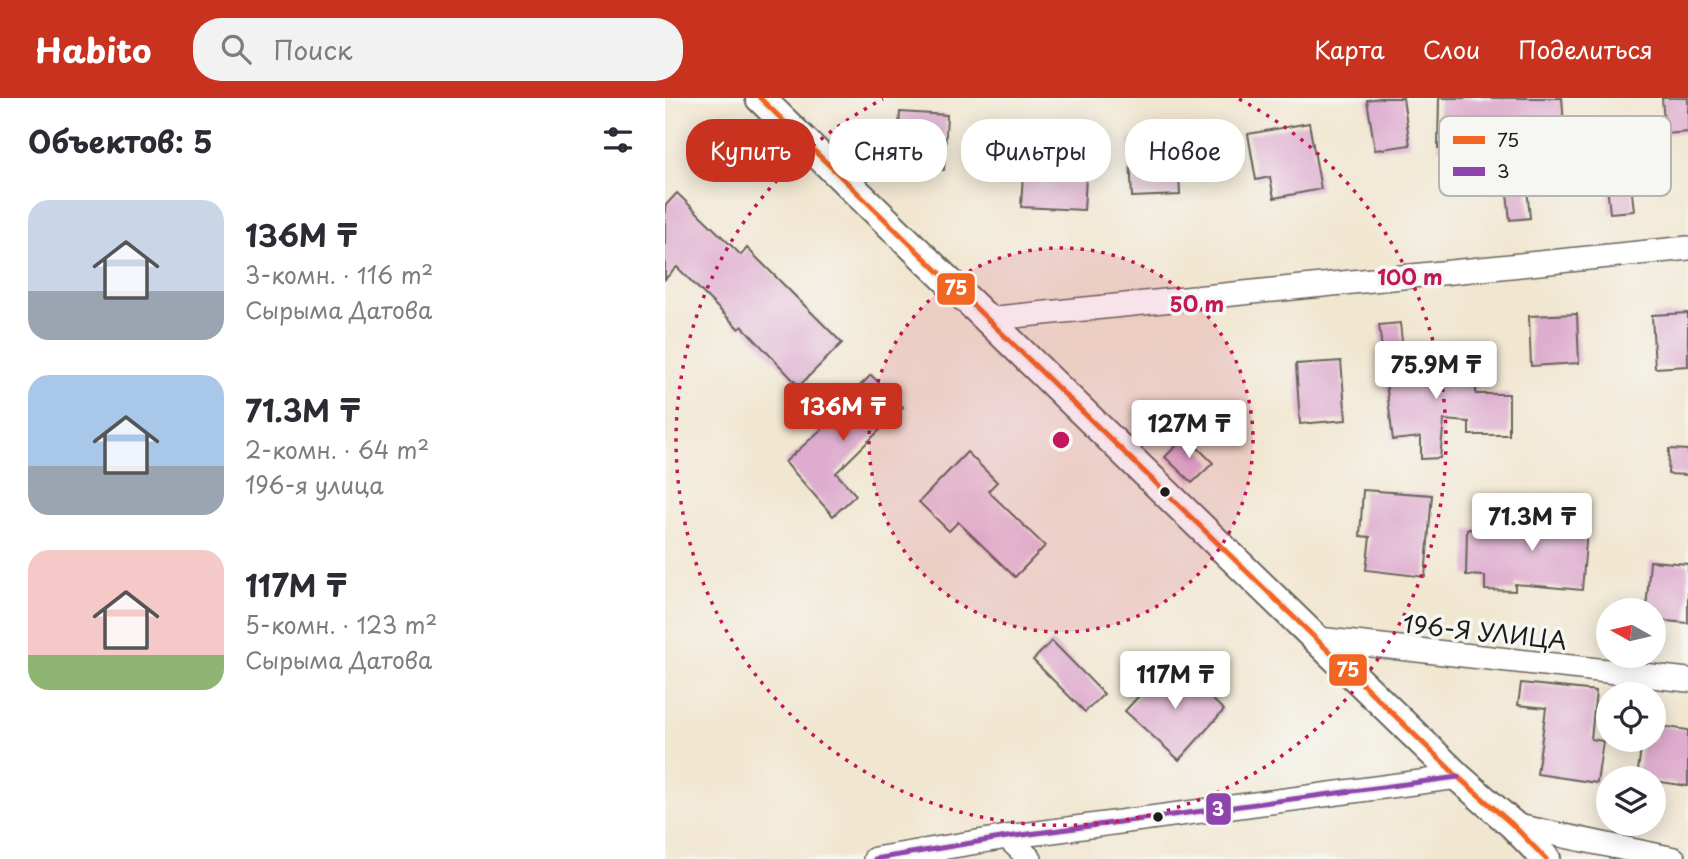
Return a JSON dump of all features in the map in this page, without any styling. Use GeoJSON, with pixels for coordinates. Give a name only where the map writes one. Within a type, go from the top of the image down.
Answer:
{"type":"FeatureCollection","features":[{"type":"Feature","properties":{"kind":"street"},"geometry":{"type":"LineString","coordinates":[[760,98],[1458,777],[1513,825],[1546,859]]}},
{"type":"Feature","properties":{"kind":"street"},"geometry":{"type":"LineString","coordinates":[[986,319],[1688,248]]}},
{"type":"Feature","properties":{"kind":"street","name":"196-Я УЛИЦА"},"geometry":{"type":"LineString","coordinates":[[1318,639],[1688,680]]}},
{"type":"Feature","properties":{"kind":"street"},"geometry":{"type":"LineString","coordinates":[[874,859],[1007,837],[1458,777]]}},
{"type":"Feature","properties":{"kind":"street"},"geometry":{"type":"LineString","coordinates":[[1513,825],[1674,859]]}},
{"type":"Feature","properties":{"kind":"street"},"geometry":{"type":"LineString","coordinates":[[1007,837],[1030,859]]}},
{"type":"Feature","properties":{"kind":"building"},"geometry":{"type":"Polygon","coordinates":[[[1403,98],[1410,145],[1375,150],[1367,100],[1403,98]]]}},
{"type":"Feature","properties":{"kind":"building"},"geometry":{"type":"Polygon","coordinates":[[[1439,98],[1562,98],[1563,116],[1439,116],[1438,148],[1439,98]]]}},
{"type":"Feature","properties":{"kind":"building"},"geometry":{"type":"Polygon","coordinates":[[[1662,98],[1688,98],[1688,132],[1671,133],[1671,116],[1664,116],[1662,98]]]}},
{"type":"Feature","properties":{"kind":"building"},"geometry":{"type":"Polygon","coordinates":[[[900,112],[947,115],[947,119],[899,119],[900,112]]]}},
{"type":"Feature","properties":{"kind":"building"},"geometry":{"type":"Polygon","coordinates":[[[1309,123],[1321,189],[1274,198],[1270,177],[1256,180],[1248,134],[1309,123]]]}},
{"type":"Feature","properties":{"kind":"building"},"geometry":{"type":"Polygon","coordinates":[[[1022,182],[1086,182],[1084,210],[1021,207],[1022,182]]]}},
{"type":"Feature","properties":{"kind":"building"},"geometry":{"type":"Polygon","coordinates":[[[1131,182],[1179,182],[1180,195],[1132,197],[1131,182]]]}},
{"type":"Feature","properties":{"kind":"building"},"geometry":{"type":"Polygon","coordinates":[[[677,193],[741,255],[747,248],[842,343],[799,386],[742,326],[739,329],[677,267],[665,279],[665,206],[677,193]]]}},
{"type":"Feature","properties":{"kind":"building"},"geometry":{"type":"Polygon","coordinates":[[[1507,196],[1528,196],[1530,218],[1510,220],[1507,196]]]}},
{"type":"Feature","properties":{"kind":"building"},"geometry":{"type":"Polygon","coordinates":[[[1608,196],[1632,196],[1634,211],[1610,213],[1608,196]]]}},
{"type":"Feature","properties":{"kind":"building"},"geometry":{"type":"Polygon","coordinates":[[[1688,313],[1688,366],[1655,368],[1652,315],[1688,313]]]}},
{"type":"Feature","properties":{"kind":"building"},"geometry":{"type":"Polygon","coordinates":[[[1577,314],[1579,363],[1531,366],[1529,316],[1577,314]]]}},
{"type":"Feature","properties":{"kind":"building"},"geometry":{"type":"Polygon","coordinates":[[[1400,323],[1406,378],[1476,377],[1476,394],[1509,394],[1509,435],[1469,435],[1469,422],[1444,420],[1440,458],[1421,459],[1421,437],[1393,440],[1379,325],[1400,323]]]}},
{"type":"Feature","properties":{"kind":"building"},"geometry":{"type":"Polygon","coordinates":[[[1341,361],[1346,420],[1300,424],[1296,364],[1341,361]]]}},
{"type":"Feature","properties":{"kind":"building"},"geometry":{"type":"Polygon","coordinates":[[[871,375],[903,407],[836,473],[856,495],[833,516],[785,462],[834,418],[831,415],[871,375]]]}},
{"type":"Feature","properties":{"kind":"building"},"geometry":{"type":"Polygon","coordinates":[[[1186,436],[1213,463],[1192,483],[1165,457],[1186,436]]]}},
{"type":"Feature","properties":{"kind":"building"},"geometry":{"type":"Polygon","coordinates":[[[1669,449],[1688,450],[1688,475],[1668,474],[1669,449]]]}},
{"type":"Feature","properties":{"kind":"building"},"geometry":{"type":"Polygon","coordinates":[[[967,452],[997,482],[988,491],[1045,546],[1015,577],[958,522],[949,531],[919,502],[967,452]]]}},
{"type":"Feature","properties":{"kind":"building"},"geometry":{"type":"Polygon","coordinates":[[[1363,490],[1432,495],[1425,577],[1366,570],[1370,537],[1360,536],[1363,490]]]}},
{"type":"Feature","properties":{"kind":"building"},"geometry":{"type":"Polygon","coordinates":[[[1552,504],[1589,507],[1582,590],[1515,584],[1515,591],[1485,590],[1485,576],[1466,575],[1467,529],[1549,530],[1552,504]]]}},
{"type":"Feature","properties":{"kind":"building"},"geometry":{"type":"Polygon","coordinates":[[[1650,561],[1688,564],[1688,623],[1666,621],[1666,598],[1647,598],[1650,561]]]}},
{"type":"Feature","properties":{"kind":"building"},"geometry":{"type":"Polygon","coordinates":[[[1052,641],[1104,694],[1085,712],[1033,660],[1052,641]]]}},
{"type":"Feature","properties":{"kind":"building"},"geometry":{"type":"Polygon","coordinates":[[[1171,661],[1224,710],[1179,760],[1125,711],[1171,661]]]}},
{"type":"Feature","properties":{"kind":"building"},"geometry":{"type":"Polygon","coordinates":[[[1521,683],[1596,691],[1591,739],[1596,740],[1596,752],[1601,752],[1599,766],[1596,766],[1596,783],[1537,774],[1546,708],[1518,705],[1521,683]]]}},
{"type":"Feature","properties":{"kind":"building"},"geometry":{"type":"Polygon","coordinates":[[[1666,727],[1688,730],[1688,786],[1666,783],[1666,766],[1639,766],[1640,752],[1666,752],[1666,727]]]}},
{"type":"Feature","properties":{"kind":"transit line","name":"75"},"geometry":{"type":"LineString","coordinates":[[760,98],[1458,777],[1513,825],[1546,859]]}},
{"type":"Feature","properties":{"kind":"transit line","name":"3"},"geometry":{"type":"LineString","coordinates":[[875,859],[1007,837],[1458,777]]}}]}
